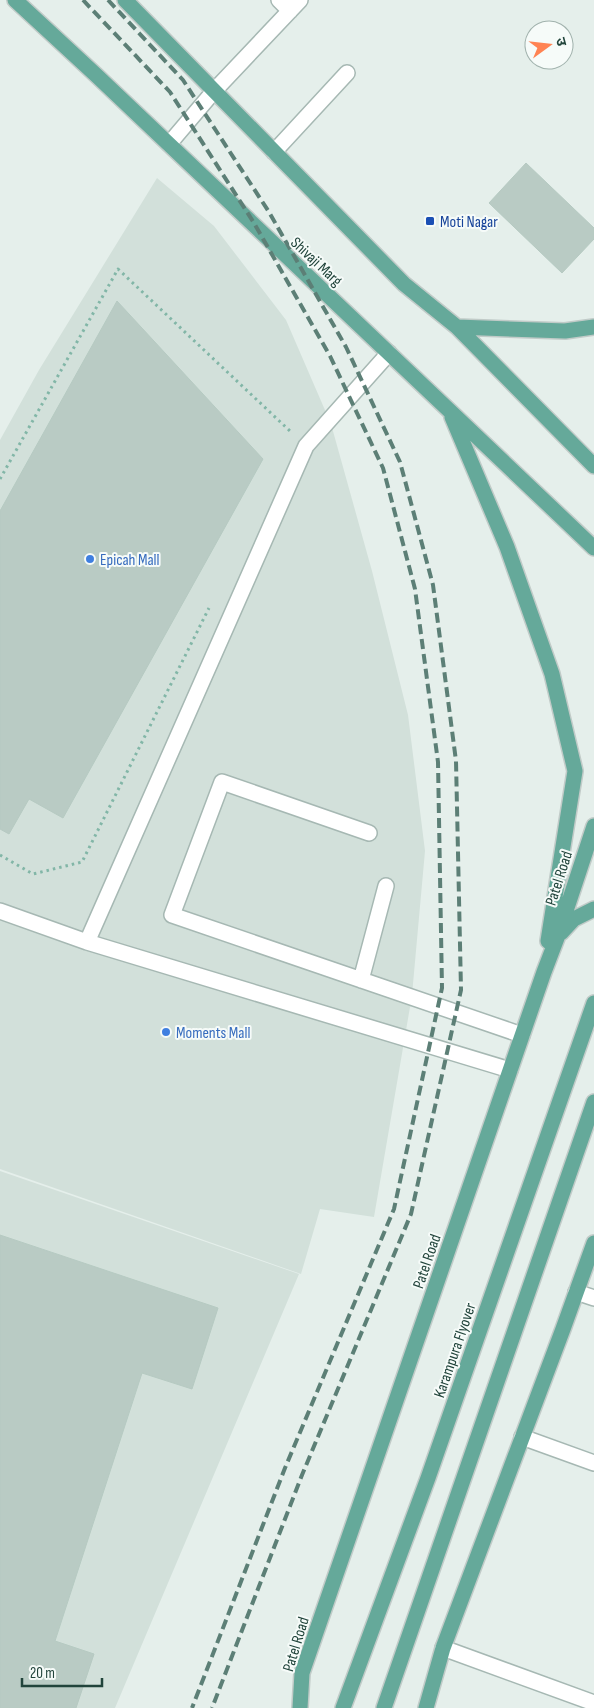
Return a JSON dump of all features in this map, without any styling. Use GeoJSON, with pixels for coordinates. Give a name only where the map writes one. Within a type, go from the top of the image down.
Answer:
{"type":"FeatureCollection","features":[{"type":"Feature","properties":{"kind":"main road","name":"Shivaji Marg"},"geometry":{"type":"LineString","coordinates":[[15,0],[594,548]]}},
{"type":"Feature","properties":{"kind":"main road"},"geometry":{"type":"LineString","coordinates":[[125,0],[404,284],[457,327],[594,466]]}},
{"type":"Feature","properties":{"kind":"main road"},"geometry":{"type":"LineString","coordinates":[[457,327],[566,331],[594,327]]}},
{"type":"Feature","properties":{"kind":"main road"},"geometry":{"type":"LineString","coordinates":[[450,411],[507,547],[552,674],[574,771],[544,972]]}},
{"type":"Feature","properties":{"kind":"main road","name":"Patel Road"},"geometry":{"type":"LineString","coordinates":[[300,1708],[302,1673],[557,938],[594,826]]}},
{"type":"Feature","properties":{"kind":"main road"},"geometry":{"type":"LineString","coordinates":[[557,938],[574,919],[594,909]]}},
{"type":"Feature","properties":{"kind":"main road","name":"Karampura Flyover"},"geometry":{"type":"LineString","coordinates":[[344,1708],[428,1478],[594,1003]]}},
{"type":"Feature","properties":{"kind":"main road"},"geometry":{"type":"LineString","coordinates":[[384,1708],[594,1102]]}},
{"type":"Feature","properties":{"kind":"main road"},"geometry":{"type":"LineString","coordinates":[[426,1708],[443,1648],[594,1243]]}},
{"type":"Feature","properties":{"kind":"street"},"geometry":{"type":"LineString","coordinates":[[169,144],[214,91],[295,6],[278,0]]}},
{"type":"Feature","properties":{"kind":"street"},"geometry":{"type":"LineString","coordinates":[[274,152],[347,73]]}},
{"type":"Feature","properties":{"kind":"street"},"geometry":{"type":"LineString","coordinates":[[87,942],[306,446],[389,353]]}},
{"type":"Feature","properties":{"kind":"street"},"geometry":{"type":"LineString","coordinates":[[369,833],[222,782],[172,915],[522,1035]]}},
{"type":"Feature","properties":{"kind":"street"},"geometry":{"type":"LineString","coordinates":[[361,980],[386,886]]}},
{"type":"Feature","properties":{"kind":"street"},"geometry":{"type":"LineString","coordinates":[[0,911],[87,942],[510,1070]]}},
{"type":"Feature","properties":{"kind":"street"},"geometry":{"type":"LineString","coordinates":[[576,1292],[594,1298]]}},
{"type":"Feature","properties":{"kind":"street"},"geometry":{"type":"LineString","coordinates":[[522,1437],[594,1463]]}},
{"type":"Feature","properties":{"kind":"street"},"geometry":{"type":"LineString","coordinates":[[443,1648],[594,1703]]}},
{"type":"Feature","properties":{"kind":"path"},"geometry":{"type":"LineString","coordinates":[[0,479],[118,269],[306,446]]}},
{"type":"Feature","properties":{"kind":"path"},"geometry":{"type":"LineString","coordinates":[[0,855],[34,874],[82,862],[210,606]]}},
{"type":"Feature","properties":{"kind":"shaded area"},"geometry":{"type":"Polygon","coordinates":[[[157,178],[214,226],[286,320],[331,424],[372,571],[408,715],[425,851],[411,1006],[374,1217],[320,1209],[301,1274],[0,1169],[0,440],[39,370],[157,178]]]}},
{"type":"Feature","properties":{"kind":"shaded area"},"geometry":{"type":"Polygon","coordinates":[[[0,1171],[299,1274],[115,1708],[0,1708],[0,1171]]]}},
{"type":"Feature","properties":{"kind":"building"},"geometry":{"type":"Polygon","coordinates":[[[526,163],[594,228],[594,239],[562,273],[489,203],[526,163]]]}},
{"type":"Feature","properties":{"kind":"building"},"geometry":{"type":"Polygon","coordinates":[[[117,301],[263,459],[63,818],[29,799],[9,834],[0,829],[0,511],[117,301]]]}},
{"type":"Feature","properties":{"kind":"building"},"geometry":{"type":"Polygon","coordinates":[[[0,1235],[218,1308],[192,1389],[142,1373],[55,1641],[94,1654],[76,1708],[0,1708],[0,1235]]]}},
{"type":"Feature","properties":{"kind":"railway"},"geometry":{"type":"LineString","coordinates":[[83,0],[170,92],[254,223],[330,356],[383,468],[415,589],[438,762],[442,988],[394,1209],[285,1468],[192,1708]]}},
{"type":"Feature","properties":{"kind":"railway"},"geometry":{"type":"LineString","coordinates":[[108,0],[183,80],[269,212],[346,347],[400,462],[433,585],[456,761],[461,990],[411,1214],[302,1475],[212,1708]]}},
{"type":"Feature","properties":{"kind":"place","name":"Moti Nagar"},"geometry":{"type":"Point","coordinates":[430,221]}},
{"type":"Feature","properties":{"kind":"place","name":"Epicah Mall"},"geometry":{"type":"Point","coordinates":[90,559]}},
{"type":"Feature","properties":{"kind":"place","name":"Moments Mall"},"geometry":{"type":"Point","coordinates":[166,1032]}}]}
